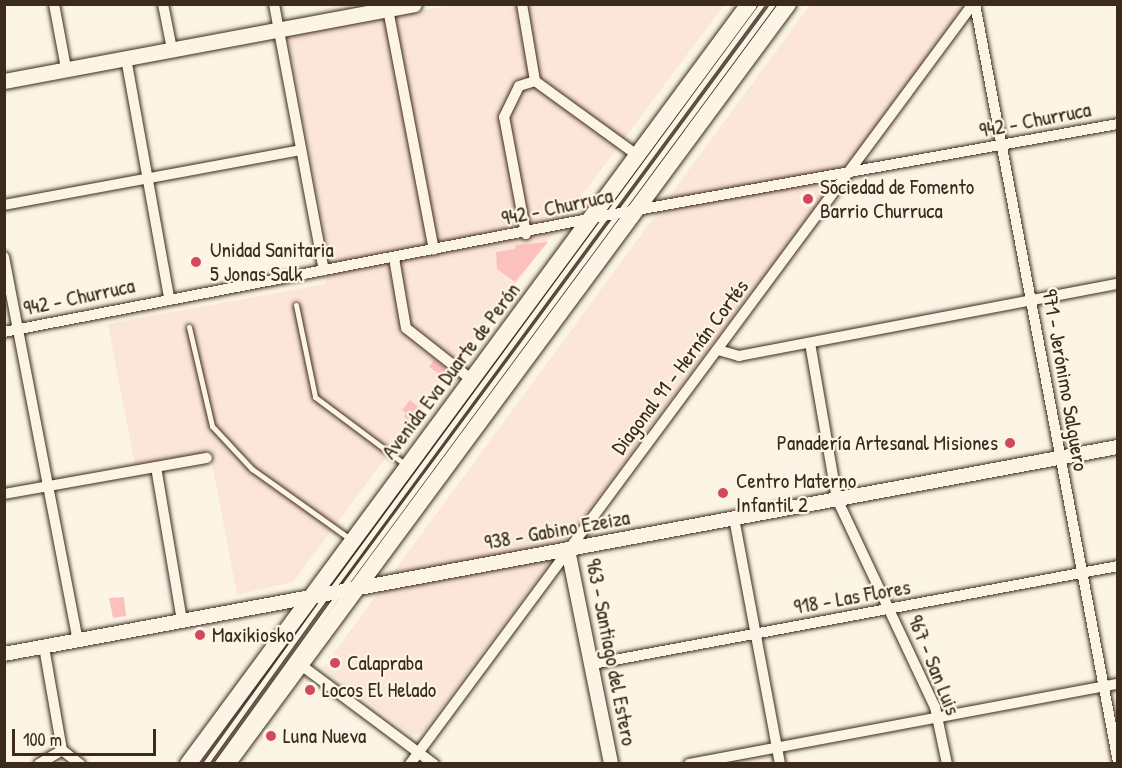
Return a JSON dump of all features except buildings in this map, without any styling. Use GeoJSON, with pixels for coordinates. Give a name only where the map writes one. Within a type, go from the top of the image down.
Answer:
{"type":"FeatureCollection","features":[{"type":"Feature","properties":{"kind":"main road"},"geometry":{"type":"LineString","coordinates":[[4,81],[387,7],[414,4]]}},
{"type":"Feature","properties":{"kind":"main road","name":"Avenida Eva Duarte de Perón"},"geometry":{"type":"LineString","coordinates":[[188,764],[308,598],[592,219],[749,4]]}},
{"type":"Feature","properties":{"kind":"main road"},"geometry":{"type":"LineString","coordinates":[[227,764],[302,665],[355,581],[467,439],[628,212],[788,4]]}},
{"type":"Feature","properties":{"kind":"street"},"geometry":{"type":"LineString","coordinates":[[54,4],[66,68]]}},
{"type":"Feature","properties":{"kind":"street"},"geometry":{"type":"LineString","coordinates":[[163,4],[172,48]]}},
{"type":"Feature","properties":{"kind":"street"},"geometry":{"type":"LineString","coordinates":[[274,4],[324,270]]}},
{"type":"Feature","properties":{"kind":"street"},"geometry":{"type":"LineString","coordinates":[[522,4],[535,81],[637,155]]}},
{"type":"Feature","properties":{"kind":"street","name":"971 - Jerónimo Salguero"},"geometry":{"type":"LineString","coordinates":[[974,4],[1003,146],[1118,762]]}},
{"type":"Feature","properties":{"kind":"street","name":"Diagonal 91 - Hernán Cortés"},"geometry":{"type":"LineString","coordinates":[[410,764],[974,4]]}},
{"type":"Feature","properties":{"kind":"street"},"geometry":{"type":"LineString","coordinates":[[387,7],[434,250]]}},
{"type":"Feature","properties":{"kind":"street"},"geometry":{"type":"LineString","coordinates":[[126,57],[169,298]]}},
{"type":"Feature","properties":{"kind":"street"},"geometry":{"type":"LineString","coordinates":[[526,234],[504,117],[519,86],[535,81]]}},
{"type":"Feature","properties":{"kind":"street","name":"942 - Churruca"},"geometry":{"type":"LineString","coordinates":[[4,332],[169,298],[526,234],[609,215],[1118,124]]}},
{"type":"Feature","properties":{"kind":"street"},"geometry":{"type":"LineString","coordinates":[[4,205],[301,150]]}},
{"type":"Feature","properties":{"kind":"street"},"geometry":{"type":"LineString","coordinates":[[4,257],[78,641]]}},
{"type":"Feature","properties":{"kind":"street"},"geometry":{"type":"LineString","coordinates":[[394,258],[405,328],[472,380]]}},
{"type":"Feature","properties":{"kind":"street"},"geometry":{"type":"LineString","coordinates":[[718,350],[734,357],[1118,284]]}},
{"type":"Feature","properties":{"kind":"street","name":"967 - San Luis"},"geometry":{"type":"LineString","coordinates":[[810,343],[837,499],[938,717],[947,764]]}},
{"type":"Feature","properties":{"kind":"street","name":"938 - Gabino Ezeiza"},"geometry":{"type":"LineString","coordinates":[[4,654],[326,595],[341,591],[355,581],[568,550],[1118,447]]}},
{"type":"Feature","properties":{"kind":"street"},"geometry":{"type":"LineString","coordinates":[[4,494],[207,458]]}},
{"type":"Feature","properties":{"kind":"street"},"geometry":{"type":"LineString","coordinates":[[156,467],[182,621]]}},
{"type":"Feature","properties":{"kind":"street"},"geometry":{"type":"LineString","coordinates":[[734,518],[780,764]]}},
{"type":"Feature","properties":{"kind":"street","name":"963 - Santiago del Estero"},"geometry":{"type":"LineString","coordinates":[[568,550],[611,764]]}},
{"type":"Feature","properties":{"kind":"street","name":"918 - Las Flores"},"geometry":{"type":"LineString","coordinates":[[592,664],[1118,566]]}},
{"type":"Feature","properties":{"kind":"street"},"geometry":{"type":"LineString","coordinates":[[44,647],[62,750],[80,764]]}},
{"type":"Feature","properties":{"kind":"street"},"geometry":{"type":"LineString","coordinates":[[302,665],[434,764]]}},
{"type":"Feature","properties":{"kind":"street"},"geometry":{"type":"LineString","coordinates":[[689,764],[1118,684]]}},
{"type":"Feature","properties":{"kind":"street"},"geometry":{"type":"LineString","coordinates":[[39,764],[62,750]]}},
{"type":"Feature","properties":{"kind":"lane"},"geometry":{"type":"LineString","coordinates":[[205,764],[326,595],[609,215],[762,4]]}},
{"type":"Feature","properties":{"kind":"lane"},"geometry":{"type":"LineString","coordinates":[[355,581],[628,212],[773,4]]}},
{"type":"Feature","properties":{"kind":"lane"},"geometry":{"type":"LineString","coordinates":[[296,305],[315,397],[407,466]]}},
{"type":"Feature","properties":{"kind":"lane"},"geometry":{"type":"LineString","coordinates":[[189,327],[212,426],[252,469],[351,540]]}},
{"type":"Feature","properties":{"kind":"lane"},"geometry":{"type":"LineString","coordinates":[[216,764],[341,591]]}},
{"type":"Feature","properties":{"kind":"shaded area"},"geometry":{"type":"Polygon","coordinates":[[[453,5],[724,5],[293,582],[237,595],[210,452],[135,466],[108,324],[325,284],[330,261],[287,33],[453,5]]]}},
{"type":"Feature","properties":{"kind":"shaded area"},"geometry":{"type":"Polygon","coordinates":[[[810,5],[961,5],[963,9],[422,733],[412,735],[323,668],[810,5]]]}},
{"type":"Feature","properties":{"kind":"place","name":"Sociedad de Fomento Barrio Churruca"},"geometry":{"type":"Point","coordinates":[808,199]}},
{"type":"Feature","properties":{"kind":"place","name":"Unidad Sanitaria 5 Jonas Salk"},"geometry":{"type":"Point","coordinates":[196,262]}},
{"type":"Feature","properties":{"kind":"place","name":"Panadería Artesanal Misiones"},"geometry":{"type":"Point","coordinates":[1010,443]}},
{"type":"Feature","properties":{"kind":"place","name":"Centro Materno Infantil 2"},"geometry":{"type":"Point","coordinates":[723,493]}},
{"type":"Feature","properties":{"kind":"place","name":"Maxikiosko"},"geometry":{"type":"Point","coordinates":[200,635]}},
{"type":"Feature","properties":{"kind":"place","name":"Calapraba"},"geometry":{"type":"Point","coordinates":[335,663]}},
{"type":"Feature","properties":{"kind":"place","name":"Locos El Helado"},"geometry":{"type":"Point","coordinates":[310,690]}},
{"type":"Feature","properties":{"kind":"place","name":"Luna Nueva"},"geometry":{"type":"Point","coordinates":[271,736]}}]}
